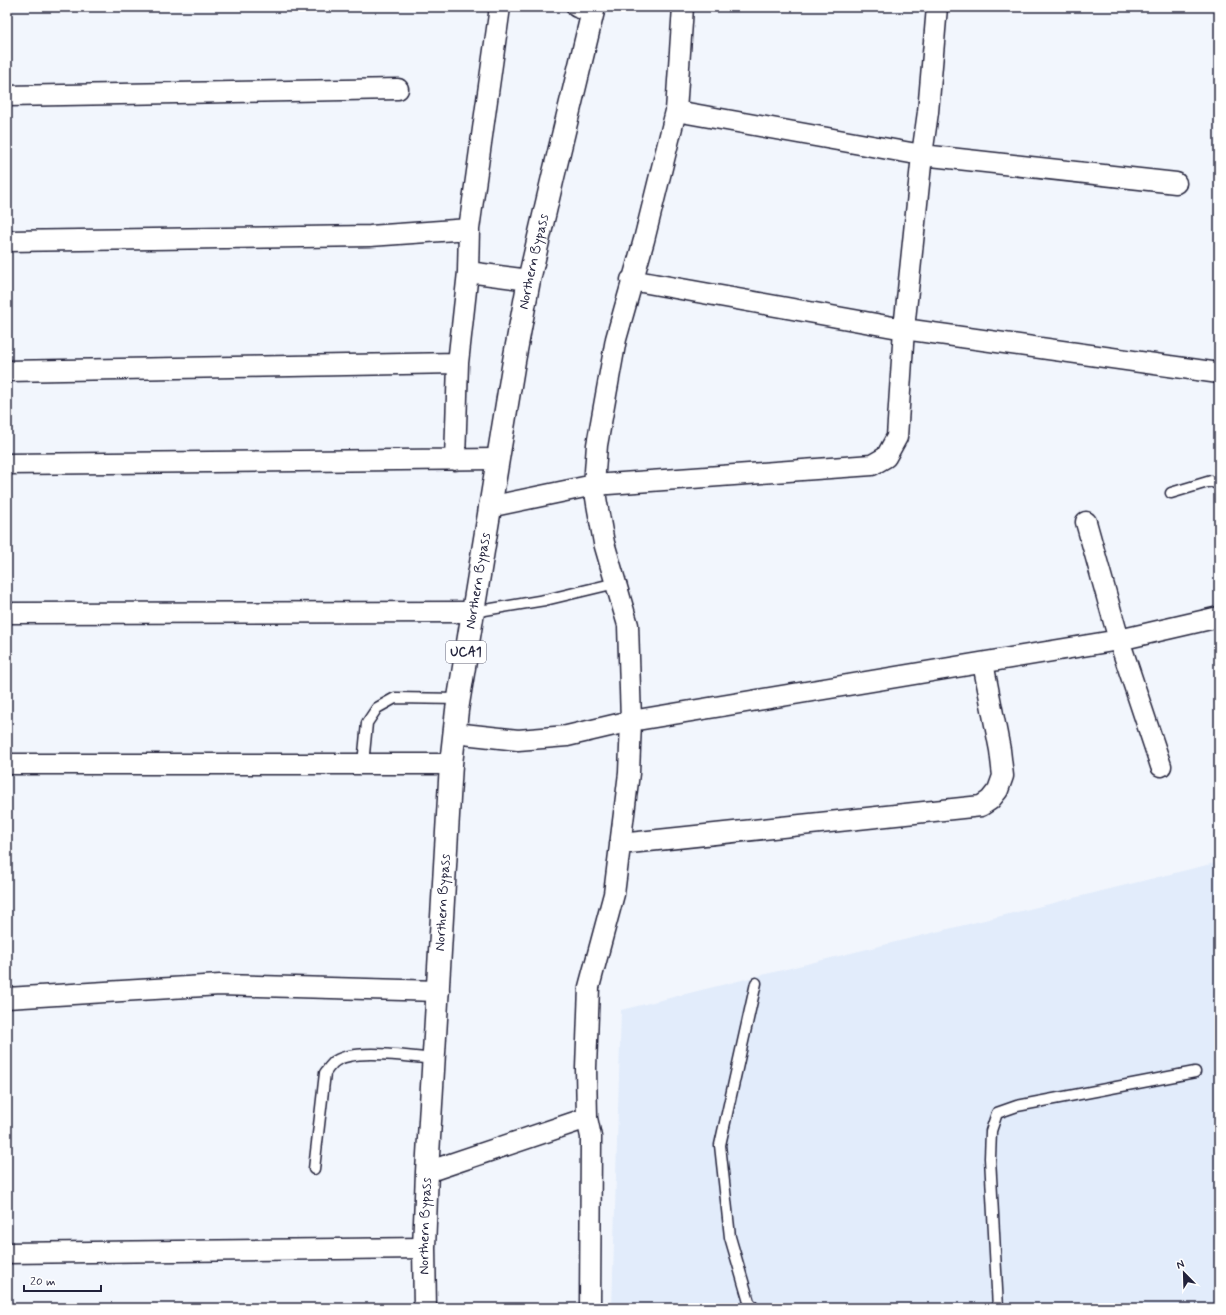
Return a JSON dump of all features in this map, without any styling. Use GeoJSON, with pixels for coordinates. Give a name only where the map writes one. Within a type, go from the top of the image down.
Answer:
{"type":"FeatureCollection","features":[{"type":"Feature","properties":{"kind":"main road","name":"Northern Bypass"},"geometry":{"type":"LineString","coordinates":[[425,1308],[424,1248],[427,1172],[454,733],[503,420],[529,280],[588,9]]}},
{"type":"Feature","properties":{"kind":"street"},"geometry":{"type":"LineString","coordinates":[[455,460],[458,363],[468,272],[468,230],[500,7]]}},
{"type":"Feature","properties":{"kind":"street"},"geometry":{"type":"LineString","coordinates":[[590,1308],[591,1137],[587,1118],[586,1068],[589,987],[614,894],[629,773],[631,721],[628,624],[604,543],[594,485],[597,445],[616,339],[631,280],[644,240],[676,111],[683,7]]}},
{"type":"Feature","properties":{"kind":"street"},"geometry":{"type":"LineString","coordinates":[[490,507],[594,485],[872,465],[886,457],[897,437],[904,329],[922,155],[929,104],[936,7]]}},
{"type":"Feature","properties":{"kind":"street"},"geometry":{"type":"LineString","coordinates":[[7,96],[398,89]]}},
{"type":"Feature","properties":{"kind":"street"},"geometry":{"type":"LineString","coordinates":[[676,111],[922,155],[1176,183]]}},
{"type":"Feature","properties":{"kind":"street"},"geometry":{"type":"LineString","coordinates":[[7,241],[370,236],[468,230]]}},
{"type":"Feature","properties":{"kind":"street"},"geometry":{"type":"LineString","coordinates":[[468,272],[529,280]]}},
{"type":"Feature","properties":{"kind":"street"},"geometry":{"type":"LineString","coordinates":[[631,280],[904,329],[1219,373]]}},
{"type":"Feature","properties":{"kind":"street"},"geometry":{"type":"LineString","coordinates":[[7,371],[458,363]]}},
{"type":"Feature","properties":{"kind":"street"},"geometry":{"type":"LineString","coordinates":[[7,464],[497,459]]}},
{"type":"Feature","properties":{"kind":"street"},"geometry":{"type":"LineString","coordinates":[[1086,522],[1119,640],[1161,766]]}},
{"type":"Feature","properties":{"kind":"street"},"geometry":{"type":"LineString","coordinates":[[7,613],[473,612]]}},
{"type":"Feature","properties":{"kind":"street"},"geometry":{"type":"LineString","coordinates":[[454,733],[518,740],[568,736],[631,721],[1119,640],[1219,617]]}},
{"type":"Feature","properties":{"kind":"street"},"geometry":{"type":"LineString","coordinates":[[620,844],[981,806],[990,800],[998,790],[1003,776],[1000,750],[983,663]]}},
{"type":"Feature","properties":{"kind":"street"},"geometry":{"type":"LineString","coordinates":[[7,764],[451,764]]}},
{"type":"Feature","properties":{"kind":"street"},"geometry":{"type":"LineString","coordinates":[[7,998],[220,985],[439,991]]}},
{"type":"Feature","properties":{"kind":"street"},"geometry":{"type":"LineString","coordinates":[[427,1172],[587,1118]]}},
{"type":"Feature","properties":{"kind":"street"},"geometry":{"type":"LineString","coordinates":[[7,1253],[424,1248]]}},
{"type":"Feature","properties":{"kind":"lane"},"geometry":{"type":"LineString","coordinates":[[1171,493],[1211,480],[1219,485]]}},
{"type":"Feature","properties":{"kind":"lane"},"geometry":{"type":"LineString","coordinates":[[473,612],[545,600],[616,582]]}},
{"type":"Feature","properties":{"kind":"lane"},"geometry":{"type":"LineString","coordinates":[[363,764],[367,723],[378,708],[395,698],[459,699]]}},
{"type":"Feature","properties":{"kind":"lane"},"geometry":{"type":"LineString","coordinates":[[754,1308],[749,1302],[730,1238],[720,1145],[756,983]]}},
{"type":"Feature","properties":{"kind":"lane"},"geometry":{"type":"LineString","coordinates":[[314,1169],[325,1073],[333,1063],[346,1057],[364,1054],[434,1059]]}},
{"type":"Feature","properties":{"kind":"lane"},"geometry":{"type":"LineString","coordinates":[[998,1308],[990,1158],[991,1131],[997,1113],[1017,1106],[1195,1072]]}},
{"type":"Feature","properties":{"kind":"shaded area"},"geometry":{"type":"Polygon","coordinates":[[[1219,862],[1219,1308],[612,1308],[621,1010],[1219,862]]]}}]}
